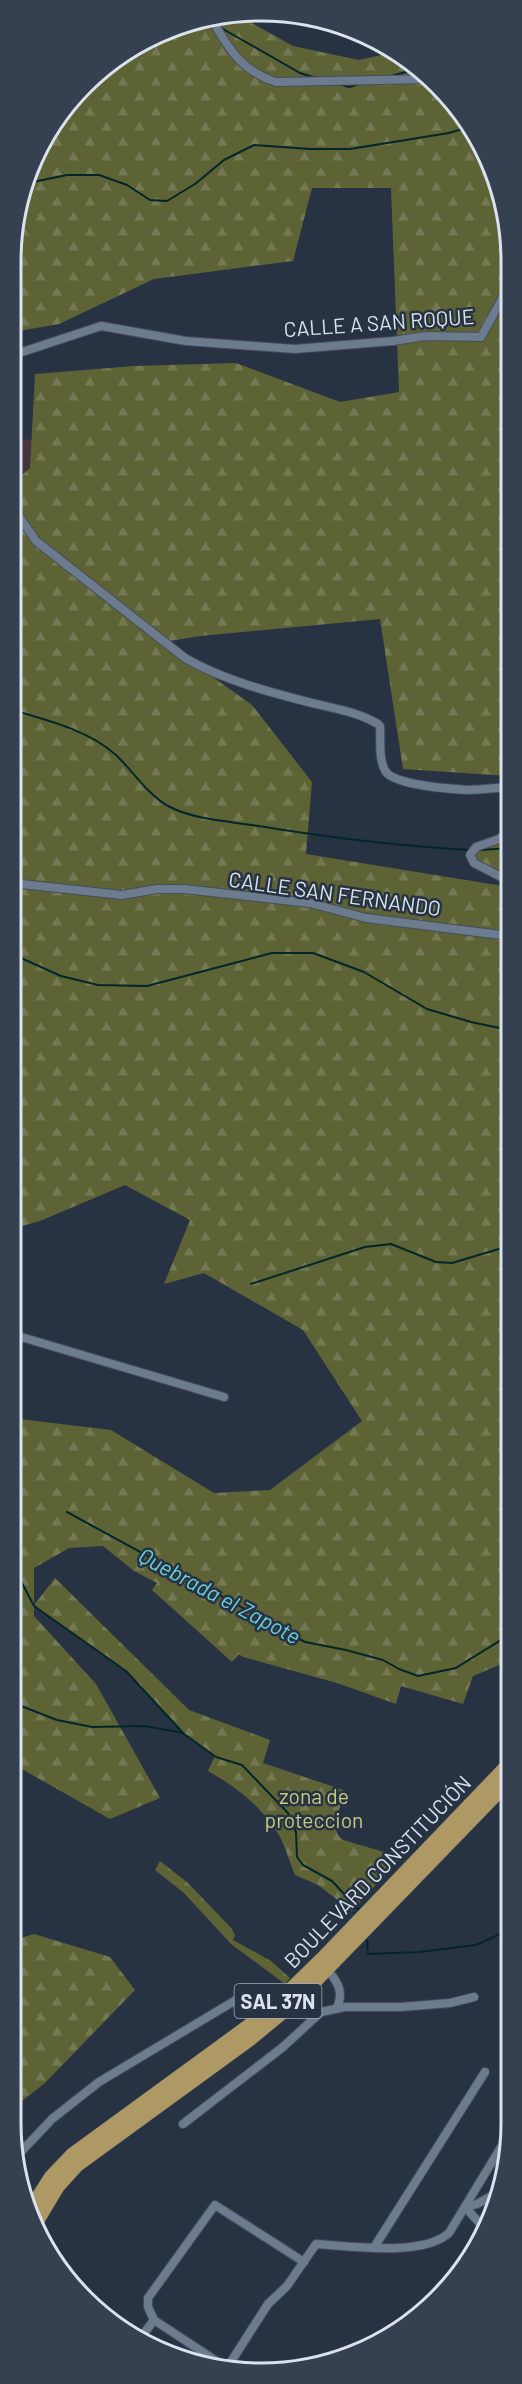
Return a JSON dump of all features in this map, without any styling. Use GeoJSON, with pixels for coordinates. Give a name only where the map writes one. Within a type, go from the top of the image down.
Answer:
{"type":"FeatureCollection","features":[{"type":"Feature","properties":{"kind":"highway","name":"BOULEVARD CONSTITUCIÓN"},"geometry":{"type":"LineString","coordinates":[[35,2202],[51,2177],[72,2155],[250,2025],[283,1997],[501,1772]]}},
{"type":"Feature","properties":{"kind":"highway","name":"BOULEVARD CONSTITUCIÓN"},"geometry":{"type":"LineString","coordinates":[[40,2216],[54,2192],[77,2165],[250,2039],[296,2001],[501,1789]]}},
{"type":"Feature","properties":{"kind":"street"},"geometry":{"type":"LineString","coordinates":[[215,26],[230,52],[238,61],[255,73],[276,82],[417,79]]}},
{"type":"Feature","properties":{"kind":"street","name":"CALLE A SAN ROQUE"},"geometry":{"type":"LineString","coordinates":[[21,352],[101,326],[186,341],[295,349],[425,336],[481,337],[501,301]]}},
{"type":"Feature","properties":{"kind":"street"},"geometry":{"type":"LineString","coordinates":[[21,519],[36,541],[185,658],[200,667],[240,682],[354,714],[378,724],[382,763],[385,770],[394,778],[406,782],[467,790],[501,788]]}},
{"type":"Feature","properties":{"kind":"street"},"geometry":{"type":"LineString","coordinates":[[501,837],[476,847],[470,855],[474,863],[501,877]]}},
{"type":"Feature","properties":{"kind":"street","name":"CALLE SAN FERNANDO"},"geometry":{"type":"LineString","coordinates":[[21,885],[122,895],[157,889],[183,889],[310,903],[366,918],[501,935]]}},
{"type":"Feature","properties":{"kind":"street"},"geometry":{"type":"LineString","coordinates":[[21,1337],[224,1397]]}},
{"type":"Feature","properties":{"kind":"street"},"geometry":{"type":"LineString","coordinates":[[327,1970],[341,1991],[337,2008]]}},
{"type":"Feature","properties":{"kind":"street"},"geometry":{"type":"LineString","coordinates":[[23,2150],[52,2119],[99,2082],[256,1988]]}},
{"type":"Feature","properties":{"kind":"street"},"geometry":{"type":"LineString","coordinates":[[183,2124],[283,2047],[321,2012],[337,2008],[450,2003],[474,1997]]}},
{"type":"Feature","properties":{"kind":"street"},"geometry":{"type":"LineString","coordinates":[[375,2246],[485,2072]]}},
{"type":"Feature","properties":{"kind":"street"},"geometry":{"type":"LineString","coordinates":[[231,2361],[268,2304],[287,2286],[316,2244],[412,2247],[442,2239],[449,2233],[499,2150]]}},
{"type":"Feature","properties":{"kind":"street"},"geometry":{"type":"LineString","coordinates":[[465,2207],[489,2197]]}},
{"type":"Feature","properties":{"kind":"street"},"geometry":{"type":"LineString","coordinates":[[211,2357],[154,2320],[148,2307],[148,2298],[215,2205],[304,2262]]}},
{"type":"Feature","properties":{"kind":"street"},"geometry":{"type":"LineString","coordinates":[[465,2207],[479,2223]]}},
{"type":"Feature","properties":{"kind":"street"},"geometry":{"type":"LineString","coordinates":[[145,2333],[154,2320]]}},
{"type":"Feature","properties":{"kind":"shaded area"},"geometry":{"type":"Polygon","coordinates":[[[21,439],[35,440],[31,491],[21,490],[21,439]]]}},
{"type":"Feature","properties":{"kind":"green space","name":"zona de proteccion"},"geometry":{"type":"Polygon","coordinates":[[[249,22],[293,46],[359,60],[383,54],[431,91],[461,128],[483,169],[493,199],[499,230],[501,261],[501,775],[403,769],[380,619],[200,636],[164,642],[252,705],[312,782],[306,854],[501,886],[501,1639],[454,1668],[501,1642],[501,1664],[473,1676],[463,1704],[401,1686],[396,1704],[337,1683],[239,1654],[232,1662],[152,1590],[157,1583],[134,1571],[103,1546],[69,1548],[34,1568],[34,1605],[55,1578],[189,1710],[270,1740],[263,1763],[346,1791],[337,1817],[338,1835],[343,1840],[401,1857],[352,1911],[318,1885],[295,1875],[280,1837],[263,1813],[228,1783],[208,1771],[215,1756],[184,1734],[126,1671],[34,1606],[34,1616],[96,1684],[160,1798],[110,1819],[21,1769],[21,1419],[111,1430],[214,1493],[270,1490],[362,1421],[303,1330],[204,1273],[164,1284],[190,1220],[125,1185],[40,1221],[21,1226],[21,476],[30,468],[35,374],[134,366],[236,363],[340,402],[399,392],[391,188],[312,188],[293,261],[154,279],[59,324],[21,331],[23,230],[29,199],[39,169],[61,128],[91,91],[141,53],[169,39],[199,29],[249,22]]]}},
{"type":"Feature","properties":{"kind":"green space"},"geometry":{"type":"Polygon","coordinates":[[[501,842],[501,873],[474,857],[478,851],[501,842]]]}},
{"type":"Feature","properties":{"kind":"green space"},"geometry":{"type":"Polygon","coordinates":[[[160,1861],[188,1883],[232,1929],[235,1935],[233,1940],[271,1961],[290,1978],[285,1984],[231,1944],[184,1893],[155,1870],[160,1861]]]}},
{"type":"Feature","properties":{"kind":"green space"},"geometry":{"type":"Polygon","coordinates":[[[34,1934],[110,1957],[135,1990],[45,2083],[21,2102],[21,1938],[34,1934]]]}},
{"type":"Feature","properties":{"kind":"waterway"},"geometry":{"type":"LineString","coordinates":[[223,29],[300,73],[316,78]]}},
{"type":"Feature","properties":{"kind":"waterway"},"geometry":{"type":"LineString","coordinates":[[391,76],[408,72]]}},
{"type":"Feature","properties":{"kind":"waterway"},"geometry":{"type":"LineString","coordinates":[[339,84],[349,87],[359,84]]}},
{"type":"Feature","properties":{"kind":"waterway"},"geometry":{"type":"LineString","coordinates":[[35,182],[67,175],[99,175],[127,185],[150,200],[167,201],[195,184],[224,160],[254,145],[350,149],[462,129]]}},
{"type":"Feature","properties":{"kind":"waterway"},"geometry":{"type":"LineString","coordinates":[[21,713],[80,732],[105,746],[160,801],[187,814],[333,837],[469,850]]}},
{"type":"Feature","properties":{"kind":"waterway"},"geometry":{"type":"LineString","coordinates":[[481,850],[501,849]]}},
{"type":"Feature","properties":{"kind":"waterway"},"geometry":{"type":"LineString","coordinates":[[21,958],[61,976],[98,985],[147,986],[272,953],[313,953],[364,972],[427,1009],[501,1028]]}},
{"type":"Feature","properties":{"kind":"waterway"},"geometry":{"type":"LineString","coordinates":[[251,1284],[365,1247],[391,1244],[436,1262],[452,1263],[501,1248]]}},
{"type":"Feature","properties":{"kind":"waterway","name":"Quebrada el Zapote"},"geometry":{"type":"LineString","coordinates":[[67,1512],[305,1642],[383,1660],[418,1676],[456,1668],[501,1640]]}},
{"type":"Feature","properties":{"kind":"waterway"},"geometry":{"type":"LineString","coordinates":[[21,1581],[34,1606],[126,1671],[184,1734],[216,1757],[242,1765],[288,1813],[296,1832],[297,1857],[303,1865],[332,1881],[360,1911]]}},
{"type":"Feature","properties":{"kind":"waterway"},"geometry":{"type":"LineString","coordinates":[[21,1706],[57,1720],[92,1727],[145,1726],[183,1733]]}},
{"type":"Feature","properties":{"kind":"waterway"},"geometry":{"type":"LineString","coordinates":[[367,1940],[368,1954],[419,1952],[476,1945],[501,1934]]}}]}
